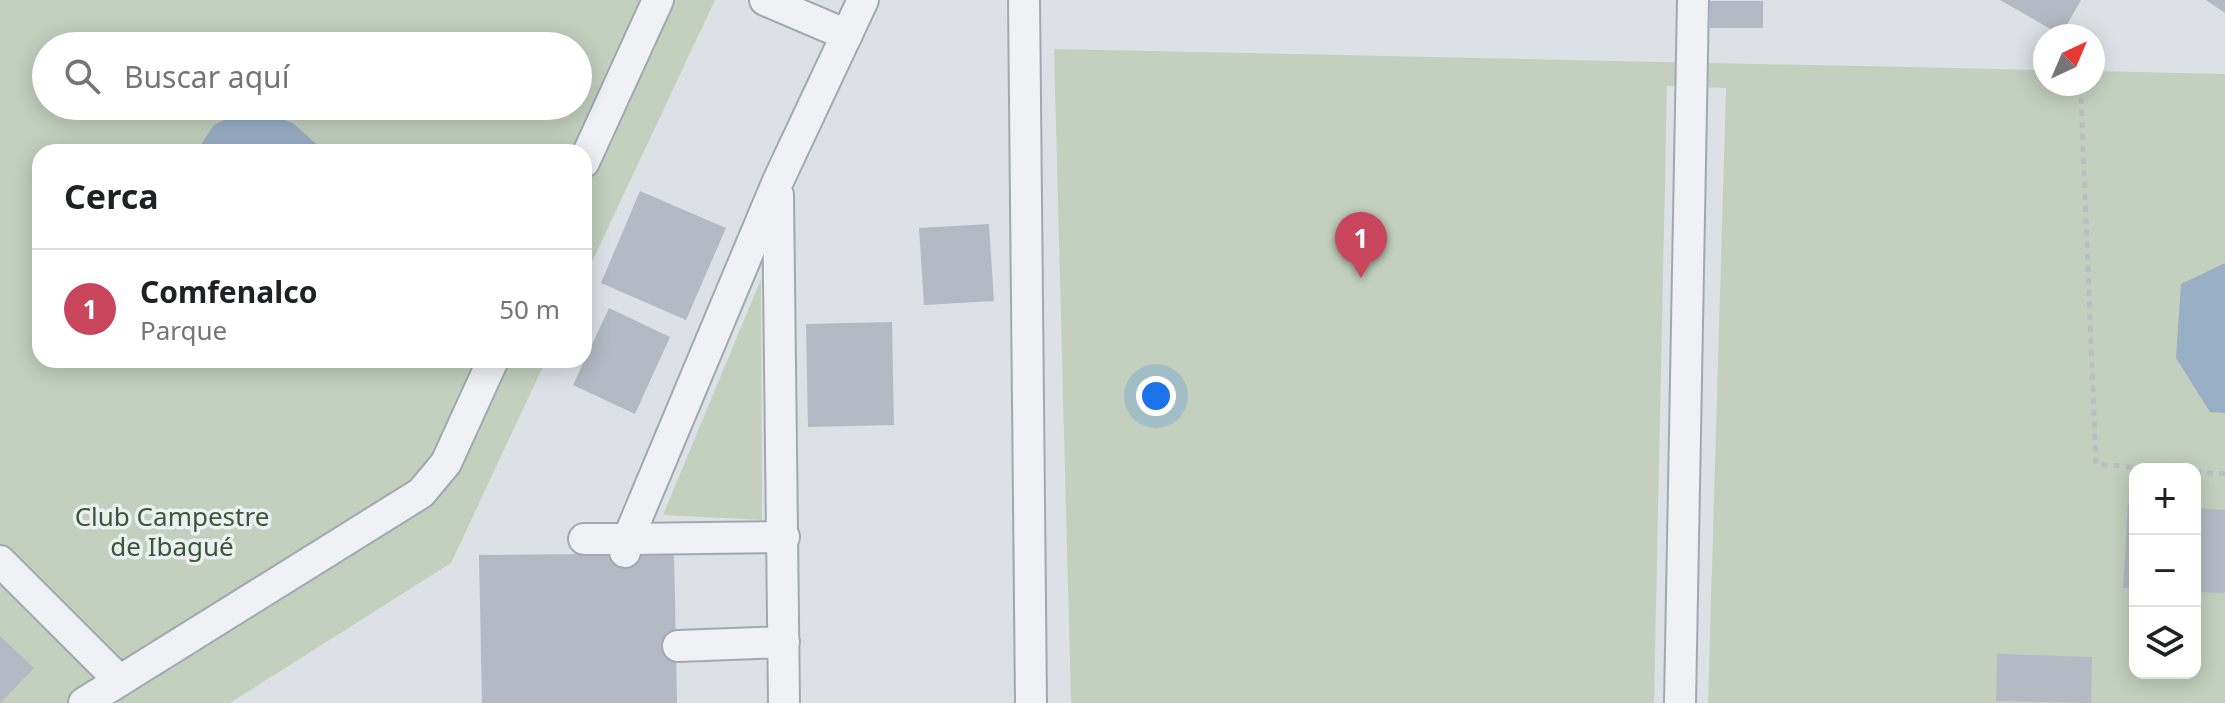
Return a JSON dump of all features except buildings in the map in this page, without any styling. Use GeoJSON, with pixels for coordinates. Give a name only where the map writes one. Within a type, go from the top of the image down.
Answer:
{"type":"FeatureCollection","features":[{"type":"Feature","properties":{"kind":"street"},"geometry":{"type":"LineString","coordinates":[[592,144],[658,0]]}},
{"type":"Feature","properties":{"kind":"street"},"geometry":{"type":"LineString","coordinates":[[627,546],[778,181],[863,0]]}},
{"type":"Feature","properties":{"kind":"street"},"geometry":{"type":"LineString","coordinates":[[1024,0],[1031,703]]}},
{"type":"Feature","properties":{"kind":"street"},"geometry":{"type":"LineString","coordinates":[[775,2],[847,35]]}},
{"type":"Feature","properties":{"kind":"street"},"geometry":{"type":"LineString","coordinates":[[1680,703],[1692,14]]}},
{"type":"Feature","properties":{"kind":"street"},"geometry":{"type":"LineString","coordinates":[[778,181],[784,703]]}},
{"type":"Feature","properties":{"kind":"street"},"geometry":{"type":"LineString","coordinates":[[84,703],[421,493],[446,463],[489,368]]}},
{"type":"Feature","properties":{"kind":"street"},"geometry":{"type":"LineString","coordinates":[[584,539],[627,546],[784,537]]}},
{"type":"Feature","properties":{"kind":"street"},"geometry":{"type":"LineString","coordinates":[[0,561],[119,680]]}},
{"type":"Feature","properties":{"kind":"street"},"geometry":{"type":"LineString","coordinates":[[678,646],[784,642]]}},
{"type":"Feature","properties":{"kind":"path"},"geometry":{"type":"LineString","coordinates":[[2081,98],[2096,464],[2129,467]]}},
{"type":"Feature","properties":{"kind":"path"},"geometry":{"type":"LineString","coordinates":[[2201,472],[2225,474]]}},
{"type":"Feature","properties":{"kind":"green space","name":"Club Campestre de Ibagué"},"geometry":{"type":"Polygon","coordinates":[[[0,0],[715,0],[592,262],[592,144],[32,144],[32,368],[542,368],[451,563],[230,703],[0,703],[0,0]]]}},
{"type":"Feature","properties":{"kind":"green space"},"geometry":{"type":"Polygon","coordinates":[[[1054,49],[2033,70],[2033,96],[2105,96],[2105,71],[2225,74],[2225,703],[1708,703],[1726,88],[1667,86],[1654,703],[1071,703],[1054,49]]]}},
{"type":"Feature","properties":{"kind":"green space"},"geometry":{"type":"Polygon","coordinates":[[[761,279],[762,520],[663,515],[761,279]]]}},
{"type":"Feature","properties":{"kind":"water"},"geometry":{"type":"Polygon","coordinates":[[[224,120],[285,120],[294,124],[316,144],[201,144],[214,125],[224,120]]]}},
{"type":"Feature","properties":{"kind":"water"},"geometry":{"type":"Polygon","coordinates":[[[2225,263],[2225,413],[2210,412],[2176,358],[2181,284],[2225,263]]]}},
{"type":"Feature","properties":{"kind":"place","name":"Comfenalco"},"geometry":{"type":"Point","coordinates":[1361,278]}}]}
